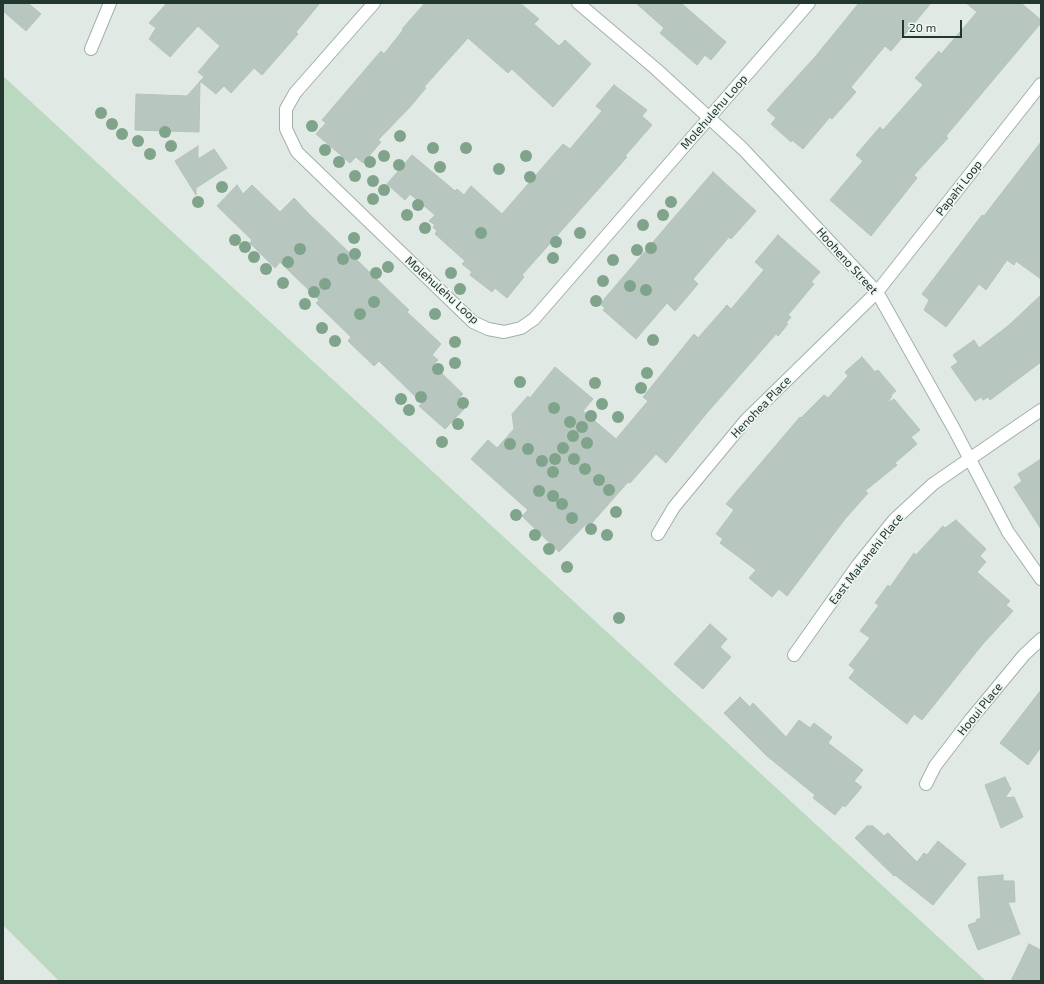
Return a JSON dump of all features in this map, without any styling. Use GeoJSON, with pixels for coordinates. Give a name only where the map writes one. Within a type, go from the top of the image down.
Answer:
{"type":"FeatureCollection","features":[{"type":"Feature","properties":{"kind":"street"},"geometry":{"type":"LineString","coordinates":[[92,49],[110,3]]}},
{"type":"Feature","properties":{"kind":"street","name":"Molehulehu Loop"},"geometry":{"type":"LineString","coordinates":[[374,3],[295,93],[286,109],[286,129],[297,152],[474,322],[488,329],[504,332],[521,328],[534,319],[809,3]]}},
{"type":"Feature","properties":{"kind":"street","name":"Hooheno Street"},"geometry":{"type":"LineString","coordinates":[[578,3],[656,69],[708,119],[743,149],[877,292],[933,390],[1008,532],[1041,579]]}},
{"type":"Feature","properties":{"kind":"street","name":"Papahi Loop"},"geometry":{"type":"LineString","coordinates":[[877,292],[1041,84]]}},
{"type":"Feature","properties":{"kind":"street","name":"Henohea Place"},"geometry":{"type":"LineString","coordinates":[[658,534],[674,507],[746,420],[877,292]]}},
{"type":"Feature","properties":{"kind":"street","name":"East Makahehi Place"},"geometry":{"type":"LineString","coordinates":[[794,655],[857,566],[894,520],[933,484],[1041,410]]}},
{"type":"Feature","properties":{"kind":"street","name":"Hooui Place"},"geometry":{"type":"LineString","coordinates":[[926,784],[935,766],[970,719],[1024,655],[1041,638]]}},
{"type":"Feature","properties":{"kind":"green space"},"geometry":{"type":"Polygon","coordinates":[[[3,76],[986,981],[59,981],[3,925],[3,76]]]}},
{"type":"Feature","properties":{"kind":"building"},"geometry":{"type":"Polygon","coordinates":[[[3,3],[28,3],[41,14],[26,31],[3,11],[3,3]]]}},
{"type":"Feature","properties":{"kind":"building"},"geometry":{"type":"Polygon","coordinates":[[[167,3],[320,3],[296,32],[298,34],[262,75],[254,68],[231,93],[224,86],[216,94],[200,81],[204,77],[198,72],[220,46],[198,26],[170,57],[149,39],[156,28],[149,23],[167,3]]]}},
{"type":"Feature","properties":{"kind":"building"},"geometry":{"type":"Polygon","coordinates":[[[425,3],[520,3],[539,19],[534,24],[559,46],[565,40],[591,64],[553,107],[512,69],[508,73],[468,38],[424,87],[426,88],[409,108],[378,140],[381,142],[363,163],[356,157],[350,163],[316,134],[326,123],[322,120],[381,51],[384,54],[403,30],[402,29],[425,3]]]}},
{"type":"Feature","properties":{"kind":"building"},"geometry":{"type":"Polygon","coordinates":[[[636,3],[681,3],[726,42],[711,60],[705,55],[697,65],[660,33],[664,28],[636,3]]]}},
{"type":"Feature","properties":{"kind":"building"},"geometry":{"type":"Polygon","coordinates":[[[859,3],[931,3],[891,51],[885,46],[851,87],[856,92],[832,119],[830,117],[803,149],[792,140],[791,142],[771,124],[776,118],[767,110],[815,57],[859,3]]]}},
{"type":"Feature","properties":{"kind":"building"},"geometry":{"type":"Polygon","coordinates":[[[966,3],[1021,3],[1041,20],[1041,23],[946,136],[948,138],[914,175],[917,178],[871,236],[830,200],[863,161],[856,155],[880,127],[883,130],[923,85],[915,78],[939,51],[941,54],[977,12],[966,3]]]}},
{"type":"Feature","properties":{"kind":"building"},"geometry":{"type":"Polygon","coordinates":[[[200,81],[199,132],[135,130],[136,94],[187,96],[200,81]]]}},
{"type":"Feature","properties":{"kind":"building"},"geometry":{"type":"Polygon","coordinates":[[[614,85],[647,110],[642,116],[652,125],[625,156],[627,157],[522,275],[524,277],[507,298],[495,288],[492,292],[470,275],[472,272],[462,264],[465,261],[435,234],[437,231],[433,227],[435,225],[429,221],[435,215],[410,194],[405,200],[387,184],[412,155],[455,191],[457,189],[464,195],[471,186],[502,214],[563,144],[570,149],[602,111],[596,106],[614,85]]]}},
{"type":"Feature","properties":{"kind":"building"},"geometry":{"type":"Polygon","coordinates":[[[1041,142],[1041,279],[1016,261],[1014,265],[1007,260],[986,290],[979,284],[946,327],[924,310],[929,300],[922,294],[982,215],[984,216],[1041,142]]]}},
{"type":"Feature","properties":{"kind":"building"},"geometry":{"type":"Polygon","coordinates":[[[198,146],[198,159],[214,149],[227,168],[196,188],[196,195],[175,161],[198,146]]]}},
{"type":"Feature","properties":{"kind":"building"},"geometry":{"type":"Polygon","coordinates":[[[713,172],[756,211],[731,239],[729,237],[693,279],[698,284],[675,311],[667,303],[636,339],[603,310],[605,308],[600,304],[713,172]]]}},
{"type":"Feature","properties":{"kind":"building"},"geometry":{"type":"Polygon","coordinates":[[[237,185],[243,194],[252,185],[280,212],[294,198],[409,310],[407,312],[441,344],[432,355],[438,360],[433,365],[463,394],[456,401],[464,409],[445,429],[419,406],[422,403],[379,361],[374,366],[348,341],[351,337],[316,303],[319,300],[280,262],[275,268],[250,243],[252,240],[217,206],[237,185]]]}},
{"type":"Feature","properties":{"kind":"building"},"geometry":{"type":"Polygon","coordinates":[[[778,235],[820,272],[811,282],[814,284],[788,315],[791,317],[786,323],[788,324],[778,336],[776,334],[706,414],[666,463],[656,454],[630,483],[628,482],[590,525],[587,523],[559,552],[522,516],[528,510],[471,459],[488,440],[497,448],[514,429],[512,414],[528,396],[530,398],[555,367],[593,399],[583,411],[616,439],[648,401],[643,397],[694,334],[698,338],[727,305],[731,309],[764,270],[755,262],[778,235]]]}},
{"type":"Feature","properties":{"kind":"building"},"geometry":{"type":"Polygon","coordinates":[[[1041,295],[1041,362],[990,400],[988,397],[983,400],[981,397],[975,401],[951,367],[958,362],[953,355],[974,340],[979,348],[1008,326],[1041,295]]]}},
{"type":"Feature","properties":{"kind":"building"},"geometry":{"type":"Polygon","coordinates":[[[862,357],[875,372],[878,370],[896,391],[891,395],[892,396],[887,403],[894,399],[920,430],[911,437],[917,444],[895,463],[897,465],[865,491],[868,493],[845,519],[787,596],[779,589],[772,597],[749,578],[756,570],[720,543],[723,539],[716,534],[734,510],[726,504],[800,417],[801,418],[824,395],[828,398],[848,376],[845,372],[862,357]]]}},
{"type":"Feature","properties":{"kind":"building"},"geometry":{"type":"Polygon","coordinates":[[[1041,459],[1041,529],[1014,487],[1022,481],[1018,474],[1041,459]]]}},
{"type":"Feature","properties":{"kind":"building"},"geometry":{"type":"Polygon","coordinates":[[[956,520],[986,549],[980,556],[986,562],[977,572],[1010,601],[1006,605],[1013,611],[982,645],[922,720],[914,714],[907,724],[849,678],[855,670],[849,665],[870,638],[860,631],[879,605],[875,603],[888,585],[890,587],[914,553],[916,555],[943,526],[945,528],[956,520]]]}},
{"type":"Feature","properties":{"kind":"building"},"geometry":{"type":"Polygon","coordinates":[[[710,624],[727,639],[720,647],[731,657],[703,689],[674,664],[710,624]]]}},
{"type":"Feature","properties":{"kind":"building"},"geometry":{"type":"Polygon","coordinates":[[[1041,690],[1041,747],[1028,765],[1000,743],[1041,690]]]}},
{"type":"Feature","properties":{"kind":"building"},"geometry":{"type":"Polygon","coordinates":[[[740,697],[750,707],[753,703],[786,737],[799,720],[810,728],[814,723],[832,737],[828,743],[863,770],[854,781],[862,787],[845,807],[843,805],[835,815],[813,798],[815,795],[767,756],[724,713],[740,697]]]}},
{"type":"Feature","properties":{"kind":"building"},"geometry":{"type":"Polygon","coordinates":[[[1005,777],[1011,789],[1005,798],[1014,797],[1023,817],[1001,828],[985,785],[1005,777]]]}},
{"type":"Feature","properties":{"kind":"building"},"geometry":{"type":"Polygon","coordinates":[[[867,826],[873,826],[884,836],[888,833],[917,862],[924,853],[927,855],[938,841],[966,864],[933,905],[895,875],[894,876],[855,838],[867,826]]]}},
{"type":"Feature","properties":{"kind":"building"},"geometry":{"type":"Polygon","coordinates":[[[1003,875],[1003,881],[1014,881],[1015,902],[1008,902],[1020,934],[978,950],[968,925],[977,922],[976,920],[981,918],[978,877],[1003,875]]]}},
{"type":"Feature","properties":{"kind":"building"},"geometry":{"type":"Polygon","coordinates":[[[1029,944],[1041,950],[1041,981],[1011,981],[1029,944]]]}}]}
